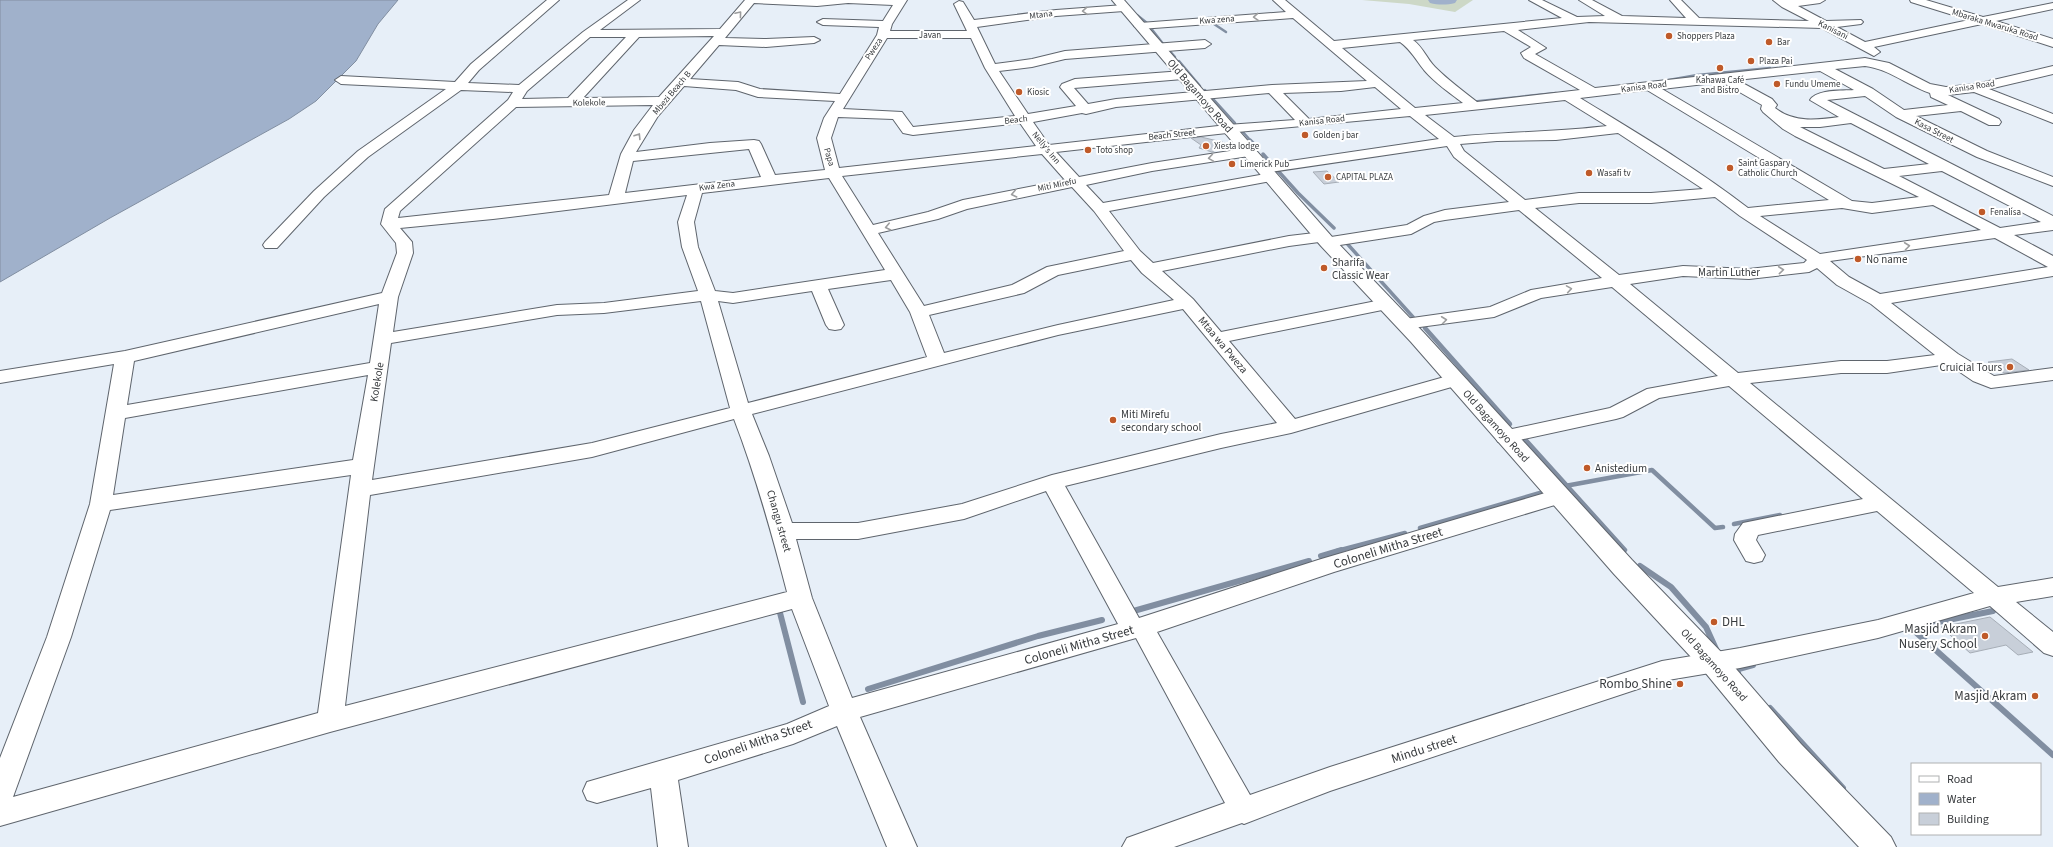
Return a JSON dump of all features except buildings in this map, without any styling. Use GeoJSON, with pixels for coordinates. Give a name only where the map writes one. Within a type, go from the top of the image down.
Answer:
{"type":"FeatureCollection","features":[{"type":"Feature","properties":{"kind":"main road","name":"Old Bagamoyo Road"},"geometry":{"type":"LineString","coordinates":[[1121,4],[1158,48],[1203,96],[1228,129],[1325,239],[1405,324],[1623,567],[1714,663],[1790,753],[1880,847]]}},
{"type":"Feature","properties":{"kind":"street"},"geometry":{"type":"LineString","coordinates":[[271,245],[319,194],[363,154],[458,86],[475,67],[554,0]]}},
{"type":"Feature","properties":{"kind":"street"},"geometry":{"type":"LineString","coordinates":[[389,224],[393,209],[517,96],[587,34],[635,0]]}},
{"type":"Feature","properties":{"kind":"street"},"geometry":{"type":"LineString","coordinates":[[750,0],[820,3],[848,0],[902,1]]}},
{"type":"Feature","properties":{"kind":"street","name":"Mbezi Beach B"},"geometry":{"type":"LineString","coordinates":[[616,198],[630,149],[639,135],[668,94],[681,82],[750,0]]}},
{"type":"Feature","properties":{"kind":"street"},"geometry":{"type":"LineString","coordinates":[[1278,0],[1412,112],[1451,141],[1459,154],[1616,281],[2053,646]]}},
{"type":"Feature","properties":{"kind":"street"},"geometry":{"type":"LineString","coordinates":[[1534,0],[1574,20]]}},
{"type":"Feature","properties":{"kind":"street"},"geometry":{"type":"LineString","coordinates":[[1584,0],[1619,18]]}},
{"type":"Feature","properties":{"kind":"street"},"geometry":{"type":"LineString","coordinates":[[1675,0],[1697,22]]}},
{"type":"Feature","properties":{"kind":"street"},"geometry":{"type":"LineString","coordinates":[[1782,2],[1820,0]]}},
{"type":"Feature","properties":{"kind":"street","name":"Mbaraka Mwaruka Road"},"geometry":{"type":"LineString","coordinates":[[1915,0],[2053,43]]}},
{"type":"Feature","properties":{"kind":"street"},"geometry":{"type":"LineString","coordinates":[[1926,4],[1951,0]]}},
{"type":"Feature","properties":{"kind":"street","name":"Pweza"},"geometry":{"type":"LineString","coordinates":[[844,98],[902,1]]}},
{"type":"Feature","properties":{"kind":"street","name":"Kanisani"},"geometry":{"type":"LineString","coordinates":[[1782,2],[1819,25],[1863,46],[1880,56],[1875,62]]}},
{"type":"Feature","properties":{"kind":"street","name":"Nelly's Inn"},"geometry":{"type":"LineString","coordinates":[[959,4],[973,29],[991,68],[1024,120],[1046,149],[1099,208],[1134,254],[1148,269]]}},
{"type":"Feature","properties":{"kind":"street","name":"Mtana"},"geometry":{"type":"LineString","coordinates":[[973,29],[1056,13],[1121,4]]}},
{"type":"Feature","properties":{"kind":"street"},"geometry":{"type":"LineString","coordinates":[[1863,46],[2053,6]]}},
{"type":"Feature","properties":{"kind":"street"},"geometry":{"type":"LineString","coordinates":[[1776,13],[1819,25]]}},
{"type":"Feature","properties":{"kind":"street","name":"Kwa zena"},"geometry":{"type":"LineString","coordinates":[[1140,26],[1295,15]]}},
{"type":"Feature","properties":{"kind":"street"},"geometry":{"type":"LineString","coordinates":[[1332,45],[1574,20],[1619,18],[1697,22],[1819,25],[1857,22]]}},
{"type":"Feature","properties":{"kind":"street","name":"Javan"},"geometry":{"type":"LineString","coordinates":[[823,22],[885,30],[973,29]]}},
{"type":"Feature","properties":{"kind":"street"},"geometry":{"type":"LineString","coordinates":[[1506,27],[1540,48],[1527,54],[1528,55],[1594,93]]}},
{"type":"Feature","properties":{"kind":"street"},"geometry":{"type":"LineString","coordinates":[[587,34],[636,33],[720,36],[766,43],[814,40]]}},
{"type":"Feature","properties":{"kind":"street"},"geometry":{"type":"LineString","coordinates":[[571,103],[636,33]]}},
{"type":"Feature","properties":{"kind":"street"},"geometry":{"type":"LineString","coordinates":[[1403,38],[1415,47],[1423,56],[1429,68],[1437,76],[1474,106]]}},
{"type":"Feature","properties":{"kind":"street"},"geometry":{"type":"LineString","coordinates":[[991,68],[1032,63],[1065,55],[1205,44]]}},
{"type":"Feature","properties":{"kind":"street","name":"Kanisa Road"},"geometry":{"type":"LineString","coordinates":[[1228,129],[1306,123],[1474,106],[1875,62],[1891,68],[1926,87],[1937,91],[1972,87],[2053,70]]}},
{"type":"Feature","properties":{"kind":"street","name":"Kasa Street"},"geometry":{"type":"LineString","coordinates":[[1822,67],[1868,92],[1901,114],[1982,154],[2053,182]]}},
{"type":"Feature","properties":{"kind":"street"},"geometry":{"type":"LineString","coordinates":[[1086,110],[1066,87],[1075,84],[1183,75]]}},
{"type":"Feature","properties":{"kind":"street"},"geometry":{"type":"LineString","coordinates":[[1724,78],[1767,102],[1770,105],[1768,110],[1800,134],[1934,200],[2053,263]]}},
{"type":"Feature","properties":{"kind":"street"},"geometry":{"type":"LineString","coordinates":[[341,80],[458,86],[517,96]]}},
{"type":"Feature","properties":{"kind":"street"},"geometry":{"type":"LineString","coordinates":[[681,82],[738,86],[758,93],[844,98]]}},
{"type":"Feature","properties":{"kind":"street","name":"Beach"},"geometry":{"type":"LineString","coordinates":[[835,113],[897,115],[908,130],[914,131],[1024,120],[1086,110],[1116,103],[1379,83]]}},
{"type":"Feature","properties":{"kind":"street"},"geometry":{"type":"LineString","coordinates":[[1649,86],[1846,203],[1872,208],[1934,200]]}},
{"type":"Feature","properties":{"kind":"street"},"geometry":{"type":"LineString","coordinates":[[1972,87],[2053,119]]}},
{"type":"Feature","properties":{"kind":"street"},"geometry":{"type":"LineString","coordinates":[[1272,90],[1306,123]]}},
{"type":"Feature","properties":{"kind":"street"},"geometry":{"type":"LineString","coordinates":[[1937,91],[1936,94],[1994,122]]}},
{"type":"Feature","properties":{"kind":"street"},"geometry":{"type":"LineString","coordinates":[[1868,92],[1816,99],[1821,104],[2053,223]]}},
{"type":"Feature","properties":{"kind":"street","name":"Kolekole"},"geometry":{"type":"LineString","coordinates":[[517,96],[571,103],[664,101]]}},
{"type":"Feature","properties":{"kind":"street"},"geometry":{"type":"LineString","coordinates":[[1568,96],[1718,192],[1746,213],[1817,259],[1843,281],[1877,300],[1951,358],[1980,377],[1990,382],[2010,381],[2053,374]]}},
{"type":"Feature","properties":{"kind":"street","name":"Papa"},"geometry":{"type":"LineString","coordinates":[[844,98],[835,113],[824,138],[833,173],[919,312],[937,360]]}},
{"type":"Feature","properties":{"kind":"street"},"geometry":{"type":"LineString","coordinates":[[1901,114],[1964,107]]}},
{"type":"Feature","properties":{"kind":"street"},"geometry":{"type":"LineString","coordinates":[[1778,117],[1804,123],[1852,119]]}},
{"type":"Feature","properties":{"kind":"street","name":"Beach Street"},"geometry":{"type":"LineString","coordinates":[[1046,149],[1228,129]]}},
{"type":"Feature","properties":{"kind":"street"},"geometry":{"type":"LineString","coordinates":[[1099,208],[1268,173],[1451,141],[1498,137],[1548,136],[1621,129]]}},
{"type":"Feature","properties":{"kind":"street"},"geometry":{"type":"LineString","coordinates":[[628,157],[710,147],[754,144],[770,180]]}},
{"type":"Feature","properties":{"kind":"street","name":"Kwa Zena"},"geometry":{"type":"LineString","coordinates":[[389,224],[493,214],[616,198],[1046,149]]}},
{"type":"Feature","properties":{"kind":"street","name":"Miti Mirefu"},"geometry":{"type":"LineString","coordinates":[[868,231],[934,216],[963,205],[1076,182],[1249,152]]}},
{"type":"Feature","properties":{"kind":"street"},"geometry":{"type":"LineString","coordinates":[[1880,174],[1944,166]]}},
{"type":"Feature","properties":{"kind":"street","name":"Changu street"},"geometry":{"type":"LineString","coordinates":[[696,189],[686,222],[690,247],[708,295],[741,412],[759,456],[783,530],[800,598],[844,711],[902,847]]}},
{"type":"Feature","properties":{"kind":"street"},"geometry":{"type":"LineString","coordinates":[[1148,269],[1289,241],[1325,239],[1411,229],[1429,218],[1445,215],[1579,198],[1651,198],[1718,192]]}},
{"type":"Feature","properties":{"kind":"street"},"geometry":{"type":"LineString","coordinates":[[1746,213],[1846,203]]}},
{"type":"Feature","properties":{"kind":"street","name":"Martin Luther"},"geometry":{"type":"LineString","coordinates":[[1405,324],[1494,312],[1537,294],[1616,281],[1683,271],[1749,274],[1794,269],[1809,267],[1817,259],[1996,233],[2053,223]]}},
{"type":"Feature","properties":{"kind":"street","name":"Kolekole"},"geometry":{"type":"LineString","coordinates":[[330,721],[362,489],[363,466],[389,297],[405,253],[404,242],[389,224]]}},
{"type":"Feature","properties":{"kind":"street"},"geometry":{"type":"LineString","coordinates":[[919,312],[1018,288],[1053,271],[1134,254]]}},
{"type":"Feature","properties":{"kind":"street","name":"Mtaa wa Pweza"},"geometry":{"type":"LineString","coordinates":[[1148,269],[1187,303],[1218,338],[1291,427]]}},
{"type":"Feature","properties":{"kind":"street"},"geometry":{"type":"LineString","coordinates":[[1877,300],[2053,271]]}},
{"type":"Feature","properties":{"kind":"street"},"geometry":{"type":"LineString","coordinates":[[383,339],[557,310],[604,308],[671,298],[708,295],[733,298],[895,274]]}},
{"type":"Feature","properties":{"kind":"street"},"geometry":{"type":"LineString","coordinates":[[818,285],[835,324]]}},
{"type":"Feature","properties":{"kind":"street"},"geometry":{"type":"LineString","coordinates":[[0,377],[125,357],[389,297]]}},
{"type":"Feature","properties":{"kind":"street"},"geometry":{"type":"LineString","coordinates":[[362,489],[592,450],[1058,330],[1187,303]]}},
{"type":"Feature","properties":{"kind":"street"},"geometry":{"type":"LineString","coordinates":[[1218,338],[1386,304]]}},
{"type":"Feature","properties":{"kind":"street"},"geometry":{"type":"LineString","coordinates":[[0,795],[59,637],[101,504],[125,357]]}},
{"type":"Feature","properties":{"kind":"street"},"geometry":{"type":"LineString","coordinates":[[1505,437],[1616,413],[1654,393],[1734,379],[1841,367],[1887,367],[1951,358]]}},
{"type":"Feature","properties":{"kind":"street"},"geometry":{"type":"LineString","coordinates":[[117,413],[379,367]]}},
{"type":"Feature","properties":{"kind":"street"},"geometry":{"type":"LineString","coordinates":[[783,530],[858,531],[964,510],[1052,482],[1222,441],[1291,427],[1455,380]]}},
{"type":"Feature","properties":{"kind":"street"},"geometry":{"type":"LineString","coordinates":[[101,504],[363,466]]}},
{"type":"Feature","properties":{"kind":"street"},"geometry":{"type":"LineString","coordinates":[[1052,482],[1244,810]]}},
{"type":"Feature","properties":{"kind":"street","name":"Coloneli Mitha Street"},"geometry":{"type":"LineString","coordinates":[[597,791],[663,773],[793,733],[844,711],[1137,628],[1326,566],[1560,496]]}},
{"type":"Feature","properties":{"kind":"street"},"geometry":{"type":"LineString","coordinates":[[1754,554],[1745,540],[1746,534],[1751,529],[1880,503]]}},
{"type":"Feature","properties":{"kind":"street","name":"Mindu street"},"geometry":{"type":"LineString","coordinates":[[1137,847],[1330,779],[1662,671],[1714,663],[1878,629],[1995,596],[2053,587]]}},
{"type":"Feature","properties":{"kind":"street"},"geometry":{"type":"LineString","coordinates":[[0,813],[330,721],[800,598]]}},
{"type":"Feature","properties":{"kind":"street"},"geometry":{"type":"LineString","coordinates":[[663,773],[672,847]]}},
{"type":"Feature","properties":{"kind":"green space"},"geometry":{"type":"Polygon","coordinates":[[[1362,0],[1473,0],[1455,12],[1409,4],[1362,0]]]}},
{"type":"Feature","properties":{"kind":"water"},"geometry":{"type":"Polygon","coordinates":[[[0,0],[398,0],[378,24],[356,61],[316,101],[289,119],[110,218],[0,282],[0,0]]]}},
{"type":"Feature","properties":{"kind":"waterway"},"geometry":{"type":"LineString","coordinates":[[1435,0],[1450,0]]}},
{"type":"Feature","properties":{"kind":"waterway"},"geometry":{"type":"LineString","coordinates":[[1137,15],[1147,23]]}},
{"type":"Feature","properties":{"kind":"waterway"},"geometry":{"type":"LineString","coordinates":[[1211,22],[1226,32]]}},
{"type":"Feature","properties":{"kind":"waterway"},"geometry":{"type":"LineString","coordinates":[[1150,27],[1164,45]]}},
{"type":"Feature","properties":{"kind":"waterway"},"geometry":{"type":"LineString","coordinates":[[1168,49],[1175,57]]}},
{"type":"Feature","properties":{"kind":"waterway"},"geometry":{"type":"LineString","coordinates":[[1179,61],[1200,86]]}},
{"type":"Feature","properties":{"kind":"waterway"},"geometry":{"type":"LineString","coordinates":[[1663,81],[1697,75],[1770,68]]}},
{"type":"Feature","properties":{"kind":"waterway"},"geometry":{"type":"LineString","coordinates":[[1205,90],[1235,123]]}},
{"type":"Feature","properties":{"kind":"waterway"},"geometry":{"type":"LineString","coordinates":[[1470,102],[1556,93]]}},
{"type":"Feature","properties":{"kind":"waterway"},"geometry":{"type":"LineString","coordinates":[[1242,131],[1251,141]]}},
{"type":"Feature","properties":{"kind":"waterway"},"geometry":{"type":"LineString","coordinates":[[1251,141],[1258,148]]}},
{"type":"Feature","properties":{"kind":"waterway"},"geometry":{"type":"LineString","coordinates":[[1263,154],[1298,193],[1334,228]]}},
{"type":"Feature","properties":{"kind":"waterway"},"geometry":{"type":"LineString","coordinates":[[1343,239],[1413,317]]}},
{"type":"Feature","properties":{"kind":"waterway"},"geometry":{"type":"LineString","coordinates":[[1425,328],[1510,424]]}},
{"type":"Feature","properties":{"kind":"waterway"},"geometry":{"type":"LineString","coordinates":[[1522,436],[1567,486]]}},
{"type":"Feature","properties":{"kind":"waterway"},"geometry":{"type":"LineString","coordinates":[[1567,486],[1652,470],[1715,528],[1723,527]]}},
{"type":"Feature","properties":{"kind":"waterway"},"geometry":{"type":"LineString","coordinates":[[1567,486],[1625,550]]}},
{"type":"Feature","properties":{"kind":"waterway"},"geometry":{"type":"LineString","coordinates":[[1420,528],[1540,493]]}},
{"type":"Feature","properties":{"kind":"waterway"},"geometry":{"type":"LineString","coordinates":[[1734,524],[1780,515]]}},
{"type":"Feature","properties":{"kind":"waterway"},"geometry":{"type":"LineString","coordinates":[[1337,551],[1405,533]]}},
{"type":"Feature","properties":{"kind":"waterway"},"geometry":{"type":"LineString","coordinates":[[1321,556],[1341,550]]}},
{"type":"Feature","properties":{"kind":"waterway"},"geometry":{"type":"LineString","coordinates":[[1130,612],[1309,561]]}},
{"type":"Feature","properties":{"kind":"waterway"},"geometry":{"type":"LineString","coordinates":[[1640,566],[1671,587],[1706,627],[1716,649]]}},
{"type":"Feature","properties":{"kind":"waterway"},"geometry":{"type":"LineString","coordinates":[[777,609],[779,609],[803,702]]}},
{"type":"Feature","properties":{"kind":"waterway"},"geometry":{"type":"LineString","coordinates":[[1923,625],[1993,611]]}},
{"type":"Feature","properties":{"kind":"waterway"},"geometry":{"type":"LineString","coordinates":[[868,689],[1038,636],[1102,620]]}},
{"type":"Feature","properties":{"kind":"waterway"},"geometry":{"type":"LineString","coordinates":[[1911,628],[2053,755]]}},
{"type":"Feature","properties":{"kind":"waterway"},"geometry":{"type":"LineString","coordinates":[[1738,673],[1735,670],[1753,665]]}},
{"type":"Feature","properties":{"kind":"waterway"},"geometry":{"type":"LineString","coordinates":[[1770,708],[1843,788]]}},
{"type":"Feature","properties":{"kind":"place","name":"Shoppers Plaza"},"geometry":{"type":"Point","coordinates":[1669,36]}},
{"type":"Feature","properties":{"kind":"place","name":"Bar"},"geometry":{"type":"Point","coordinates":[1769,42]}},
{"type":"Feature","properties":{"kind":"place","name":"Plaza Pai"},"geometry":{"type":"Point","coordinates":[1751,61]}},
{"type":"Feature","properties":{"kind":"place","name":"Kahawa Café and Bistro"},"geometry":{"type":"Point","coordinates":[1720,68]}},
{"type":"Feature","properties":{"kind":"place","name":"Fundu Umeme"},"geometry":{"type":"Point","coordinates":[1777,84]}},
{"type":"Feature","properties":{"kind":"place","name":"Kiosic"},"geometry":{"type":"Point","coordinates":[1019,92]}},
{"type":"Feature","properties":{"kind":"place","name":"Golden j bar"},"geometry":{"type":"Point","coordinates":[1305,135]}},
{"type":"Feature","properties":{"kind":"place","name":"Xiesta lodge"},"geometry":{"type":"Point","coordinates":[1206,146]}},
{"type":"Feature","properties":{"kind":"place","name":"Toto shop"},"geometry":{"type":"Point","coordinates":[1088,150]}},
{"type":"Feature","properties":{"kind":"place","name":"Limerick Pub"},"geometry":{"type":"Point","coordinates":[1232,164]}},
{"type":"Feature","properties":{"kind":"place","name":"Saint Gaspary Catholic Church"},"geometry":{"type":"Point","coordinates":[1730,168]}},
{"type":"Feature","properties":{"kind":"place","name":"Wasafi tv"},"geometry":{"type":"Point","coordinates":[1589,173]}},
{"type":"Feature","properties":{"kind":"place","name":"CAPITAL PLAZA"},"geometry":{"type":"Point","coordinates":[1328,177]}},
{"type":"Feature","properties":{"kind":"place","name":"Fenalisa"},"geometry":{"type":"Point","coordinates":[1982,212]}},
{"type":"Feature","properties":{"kind":"place","name":"No name"},"geometry":{"type":"Point","coordinates":[1858,259]}},
{"type":"Feature","properties":{"kind":"place","name":"Sharifa Classic Wear"},"geometry":{"type":"Point","coordinates":[1324,268]}},
{"type":"Feature","properties":{"kind":"place","name":"Cruicial Tours"},"geometry":{"type":"Point","coordinates":[2010,367]}},
{"type":"Feature","properties":{"kind":"place","name":"Miti Mirefu secondary school"},"geometry":{"type":"Point","coordinates":[1113,420]}},
{"type":"Feature","properties":{"kind":"place","name":"Anistedium"},"geometry":{"type":"Point","coordinates":[1587,468]}},
{"type":"Feature","properties":{"kind":"place","name":"DHL"},"geometry":{"type":"Point","coordinates":[1714,622]}},
{"type":"Feature","properties":{"kind":"place","name":"Masjid Akram Nusery School"},"geometry":{"type":"Point","coordinates":[1985,636]}},
{"type":"Feature","properties":{"kind":"place","name":"Rombo Shine"},"geometry":{"type":"Point","coordinates":[1680,684]}},
{"type":"Feature","properties":{"kind":"place","name":"Masjid Akram"},"geometry":{"type":"Point","coordinates":[2035,696]}}]}
